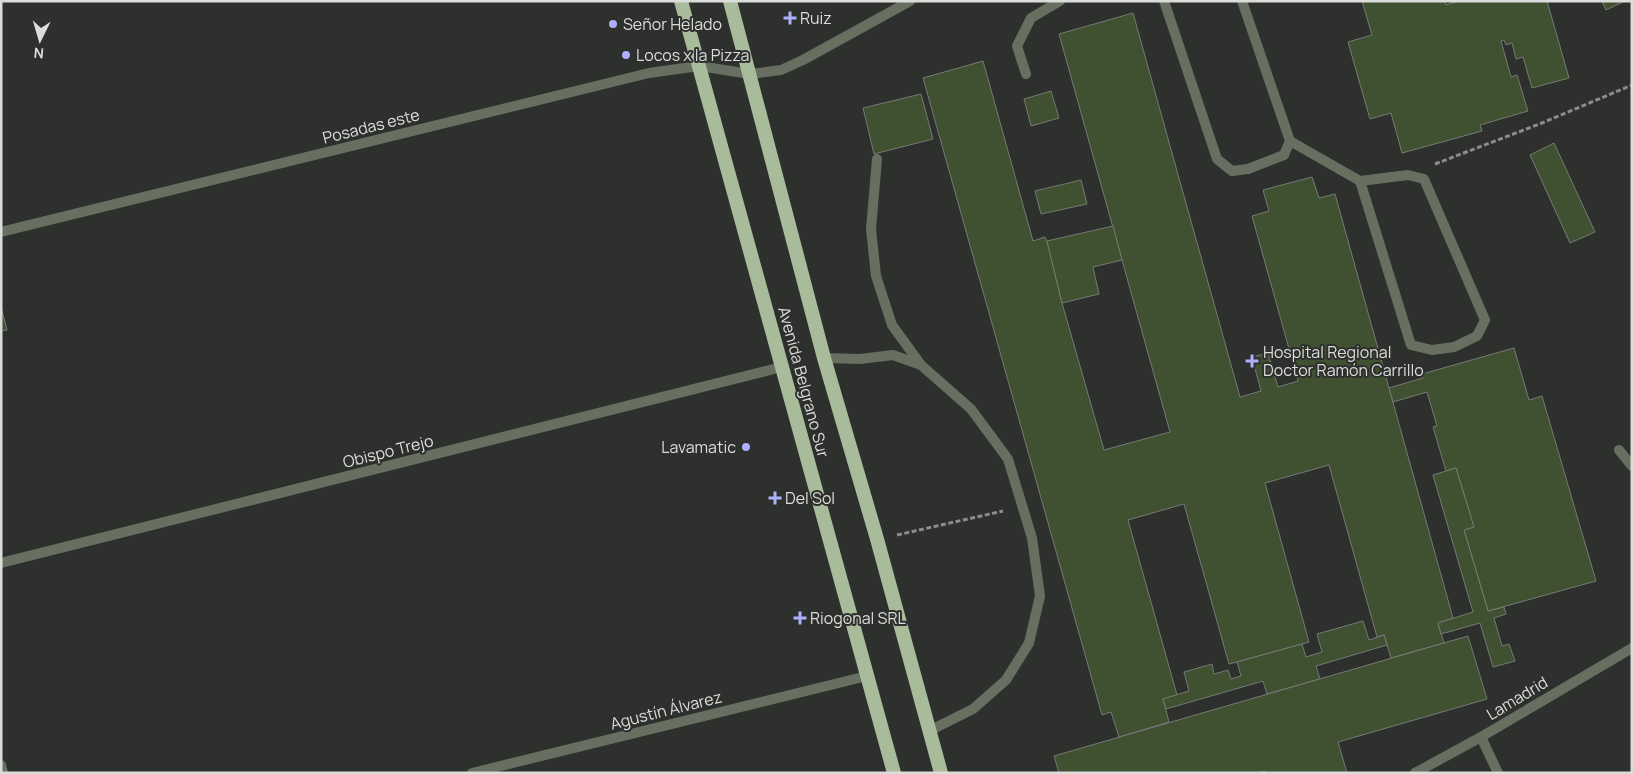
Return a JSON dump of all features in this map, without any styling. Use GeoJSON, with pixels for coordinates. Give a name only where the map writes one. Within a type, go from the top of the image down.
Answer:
{"type":"FeatureCollection","features":[{"type":"Feature","properties":{"kind":"highway","name":"Avenida Belgrano Sur"},"geometry":{"type":"LineString","coordinates":[[681,1],[894,773]]}},
{"type":"Feature","properties":{"kind":"highway","name":"Avenida Belgrano Sur"},"geometry":{"type":"LineString","coordinates":[[730,1],[824,358],[877,539],[940,773]]}},
{"type":"Feature","properties":{"kind":"street","name":"Posadas este"},"geometry":{"type":"LineString","coordinates":[[1,232],[649,73],[699,66],[750,74],[781,70],[803,60],[910,1]]}},
{"type":"Feature","properties":{"kind":"street"},"geometry":{"type":"LineString","coordinates":[[1026,74],[1017,46],[1032,18],[1060,1]]}},
{"type":"Feature","properties":{"kind":"street"},"geometry":{"type":"LineString","coordinates":[[1164,1],[1217,159],[1232,170],[1248,169],[1284,155],[1290,141]]}},
{"type":"Feature","properties":{"kind":"street"},"geometry":{"type":"LineString","coordinates":[[1242,1],[1290,141],[1360,181],[1408,175],[1424,179],[1486,320],[1477,336],[1454,347],[1432,350],[1412,345],[1360,181]]}},
{"type":"Feature","properties":{"kind":"street"},"geometry":{"type":"LineString","coordinates":[[877,159],[871,229],[876,276],[892,325],[921,365],[971,408],[1008,459],[1032,538],[1040,596],[1029,643],[1006,680],[973,709],[929,731]]}},
{"type":"Feature","properties":{"kind":"street"},"geometry":{"type":"LineString","coordinates":[[824,358],[860,359],[893,355],[921,365]]}},
{"type":"Feature","properties":{"kind":"street","name":"Obispo Trejo"},"geometry":{"type":"LineString","coordinates":[[1,563],[782,367]]}},
{"type":"Feature","properties":{"kind":"street"},"geometry":{"type":"LineString","coordinates":[[1619,450],[1632,466]]}},
{"type":"Feature","properties":{"kind":"street","name":"Lamadrid"},"geometry":{"type":"LineString","coordinates":[[1416,773],[1632,648]]}},
{"type":"Feature","properties":{"kind":"street","name":"Agustín Álvarez"},"geometry":{"type":"LineString","coordinates":[[472,773],[867,676]]}},
{"type":"Feature","properties":{"kind":"street"},"geometry":{"type":"LineString","coordinates":[[1481,737],[1498,773]]}},
{"type":"Feature","properties":{"kind":"street"},"geometry":{"type":"LineString","coordinates":[[1,765],[3,773]]}},
{"type":"Feature","properties":{"kind":"path"},"geometry":{"type":"LineString","coordinates":[[1408,175],[1542,123],[1632,85]]}},
{"type":"Feature","properties":{"kind":"path"},"geometry":{"type":"LineString","coordinates":[[877,539],[1023,506]]}},
{"type":"Feature","properties":{"kind":"building"},"geometry":{"type":"Polygon","coordinates":[[[1362,1],[1445,1],[1446,5],[1458,1],[1547,1],[1569,78],[1532,88],[1523,57],[1516,59],[1512,43],[1506,45],[1504,40],[1501,41],[1511,77],[1517,75],[1528,111],[1480,125],[1482,131],[1402,153],[1391,113],[1370,119],[1348,42],[1372,35],[1362,1]]]}},
{"type":"Feature","properties":{"kind":"building"},"geometry":{"type":"Polygon","coordinates":[[[1602,1],[1625,1],[1606,10],[1602,1]]]}},
{"type":"Feature","properties":{"kind":"building"},"geometry":{"type":"Polygon","coordinates":[[[1133,13],[1240,397],[1261,391],[1252,357],[1268,353],[1278,387],[1298,381],[1252,216],[1269,211],[1263,190],[1312,177],[1319,198],[1335,194],[1453,618],[1438,623],[1444,643],[1391,658],[1384,635],[1377,637],[1329,465],[1265,483],[1309,642],[1237,662],[1229,664],[1184,504],[1128,520],[1177,695],[1163,699],[1169,722],[1119,737],[1111,712],[1102,715],[923,78],[983,61],[1033,241],[1045,237],[1047,241],[1062,303],[1104,450],[1170,432],[1059,34],[1133,13]]]}},
{"type":"Feature","properties":{"kind":"building"},"geometry":{"type":"Polygon","coordinates":[[[1051,91],[1059,118],[1031,126],[1024,99],[1051,91]]]}},
{"type":"Feature","properties":{"kind":"building"},"geometry":{"type":"Polygon","coordinates":[[[921,94],[933,139],[874,154],[863,108],[921,94]]]}},
{"type":"Feature","properties":{"kind":"building"},"geometry":{"type":"Polygon","coordinates":[[[1554,143],[1595,232],[1570,243],[1530,155],[1554,143]]]}},
{"type":"Feature","properties":{"kind":"building"},"geometry":{"type":"Polygon","coordinates":[[[1081,180],[1087,204],[1041,214],[1035,191],[1081,180]]]}},
{"type":"Feature","properties":{"kind":"building"},"geometry":{"type":"Polygon","coordinates":[[[1113,226],[1122,260],[1093,267],[1099,294],[1062,303],[1047,241],[1113,226]]]}},
{"type":"Feature","properties":{"kind":"building"},"geometry":{"type":"Polygon","coordinates":[[[1,307],[7,330],[1,331],[1,307]]]}},
{"type":"Feature","properties":{"kind":"building"},"geometry":{"type":"Polygon","coordinates":[[[1514,348],[1529,400],[1542,396],[1596,581],[1488,611],[1464,530],[1474,527],[1456,468],[1446,471],[1433,427],[1437,426],[1427,392],[1393,402],[1389,388],[1423,378],[1422,374],[1514,348]]]}},
{"type":"Feature","properties":{"kind":"building"},"geometry":{"type":"Polygon","coordinates":[[[1456,468],[1474,527],[1464,530],[1488,611],[1504,607],[1506,614],[1494,618],[1502,646],[1509,644],[1515,661],[1493,667],[1480,623],[1441,634],[1438,623],[1473,612],[1433,475],[1456,468]]]}},
{"type":"Feature","properties":{"kind":"building"},"geometry":{"type":"Polygon","coordinates":[[[1363,621],[1369,640],[1384,635],[1387,645],[1316,666],[1320,679],[1267,694],[1263,681],[1166,709],[1163,699],[1189,691],[1184,672],[1212,664],[1214,674],[1228,670],[1231,679],[1241,676],[1237,662],[1302,644],[1306,657],[1322,652],[1317,634],[1363,621]]]}},
{"type":"Feature","properties":{"kind":"building"},"geometry":{"type":"Polygon","coordinates":[[[1468,636],[1487,699],[1338,742],[1347,773],[1265,773],[1265,771],[1258,773],[1059,773],[1054,756],[1468,636]]]}},
{"type":"Feature","properties":{"kind":"place","name":"Ruiz"},"geometry":{"type":"Point","coordinates":[790,18]}},
{"type":"Feature","properties":{"kind":"place","name":"Señor Helado"},"geometry":{"type":"Point","coordinates":[613,24]}},
{"type":"Feature","properties":{"kind":"place","name":"Locos x la Pizza"},"geometry":{"type":"Point","coordinates":[626,55]}},
{"type":"Feature","properties":{"kind":"place","name":"Hospital Regional Doctor Ramón Carrillo"},"geometry":{"type":"Point","coordinates":[1252,361]}},
{"type":"Feature","properties":{"kind":"place","name":"Lavamatic"},"geometry":{"type":"Point","coordinates":[746,447]}},
{"type":"Feature","properties":{"kind":"place","name":"Del Sol"},"geometry":{"type":"Point","coordinates":[775,498]}},
{"type":"Feature","properties":{"kind":"place","name":"Riogonal SRL"},"geometry":{"type":"Point","coordinates":[800,618]}}]}
